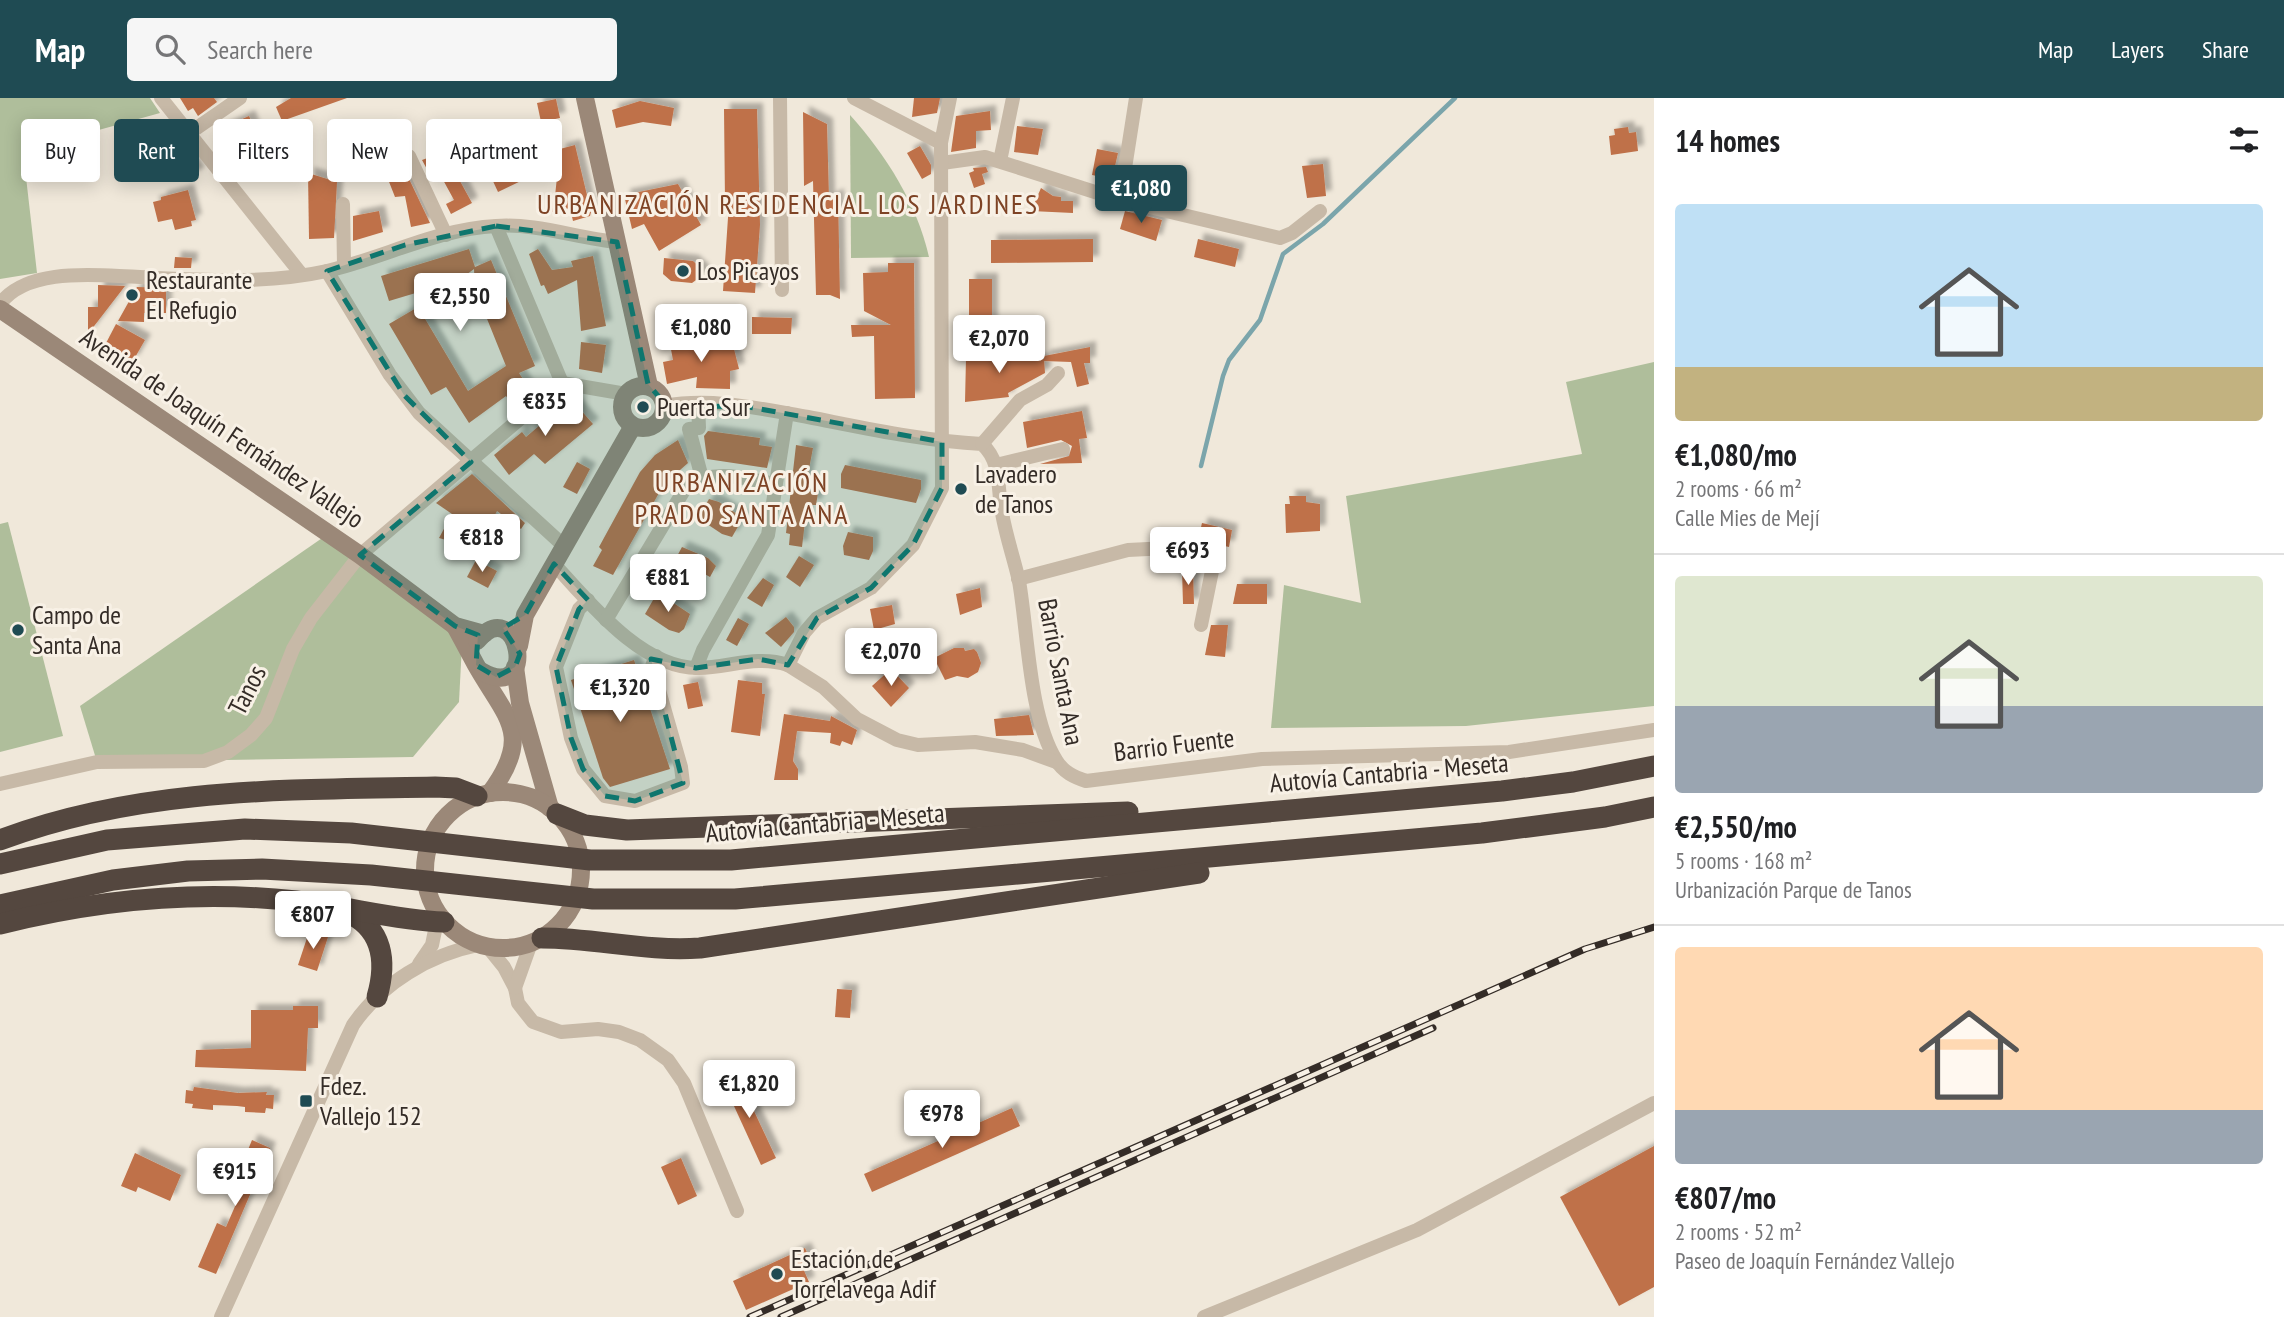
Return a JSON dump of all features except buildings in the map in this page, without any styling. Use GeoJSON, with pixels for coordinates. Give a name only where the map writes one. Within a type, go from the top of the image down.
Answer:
{"type":"FeatureCollection","features":[{"type":"Feature","properties":{"kind":"highway","name":"Autovía Cantabria - Meseta"},"geometry":{"type":"LineString","coordinates":[[0,864],[73,846],[178,832],[281,829],[393,837],[557,857],[645,862],[752,858],[1539,787],[1654,766]]}},
{"type":"Feature","properties":{"kind":"highway"},"geometry":{"type":"LineString","coordinates":[[0,840],[104,809],[198,795],[435,787],[483,794]]}},
{"type":"Feature","properties":{"kind":"highway"},"geometry":{"type":"LineString","coordinates":[[554,811],[585,825],[627,830],[1114,812],[1284,801],[1385,802]]}},
{"type":"Feature","properties":{"kind":"highway"},"geometry":{"type":"LineString","coordinates":[[0,905],[88,884],[188,871],[301,870],[390,877],[563,897],[643,902],[839,892],[1434,838],[1605,817],[1654,807]]}},
{"type":"Feature","properties":{"kind":"highway"},"geometry":{"type":"LineString","coordinates":[[537,940],[593,939],[664,950],[699,948],[1179,875],[1544,834],[1576,829],[1605,817]]}},
{"type":"Feature","properties":{"kind":"highway"},"geometry":{"type":"LineString","coordinates":[[0,924],[80,907],[160,898],[230,897],[320,904],[383,916],[440,919]]}},
{"type":"Feature","properties":{"kind":"highway"},"geometry":{"type":"LineString","coordinates":[[320,904],[358,918],[374,934],[384,964],[377,997]]}},
{"type":"Feature","properties":{"kind":"street"},"geometry":{"type":"LineString","coordinates":[[161,98],[177,119]]}},
{"type":"Feature","properties":{"kind":"street"},"geometry":{"type":"LineString","coordinates":[[199,126],[240,98]]}},
{"type":"Feature","properties":{"kind":"street"},"geometry":{"type":"LineString","coordinates":[[585,98],[649,386]]}},
{"type":"Feature","properties":{"kind":"street"},"geometry":{"type":"LineString","coordinates":[[780,98],[782,290]]}},
{"type":"Feature","properties":{"kind":"street"},"geometry":{"type":"LineString","coordinates":[[853,98],[941,143]]}},
{"type":"Feature","properties":{"kind":"street"},"geometry":{"type":"LineString","coordinates":[[1000,161],[1013,98]]}},
{"type":"Feature","properties":{"kind":"street"},"geometry":{"type":"LineString","coordinates":[[1120,200],[1136,98]]}},
{"type":"Feature","properties":{"kind":"street"},"geometry":{"type":"LineString","coordinates":[[788,665],[804,633],[817,618],[871,588],[913,545],[942,488],[941,143],[949,103]]}},
{"type":"Feature","properties":{"kind":"street"},"geometry":{"type":"LineString","coordinates":[[199,148],[302,275]]}},
{"type":"Feature","properties":{"kind":"street"},"geometry":{"type":"LineString","coordinates":[[942,163],[985,157],[1120,200],[1280,238],[1293,233],[1320,211]]}},
{"type":"Feature","properties":{"kind":"street"},"geometry":{"type":"LineString","coordinates":[[412,162],[446,235]]}},
{"type":"Feature","properties":{"kind":"street"},"geometry":{"type":"LineString","coordinates":[[343,204],[344,265]]}},
{"type":"Feature","properties":{"kind":"street"},"geometry":{"type":"LineString","coordinates":[[0,307],[16,288],[52,277],[103,275],[229,279],[302,275],[327,271],[446,235],[496,226],[530,228],[617,242]]}},
{"type":"Feature","properties":{"kind":"street"},"geometry":{"type":"LineString","coordinates":[[496,226],[562,383],[626,394]]}},
{"type":"Feature","properties":{"kind":"street"},"geometry":{"type":"LineString","coordinates":[[327,271],[404,395],[432,427],[564,546]]}},
{"type":"Feature","properties":{"kind":"street","name":"Avenida de Joaquín Fernández Vallejo"},"geometry":{"type":"LineString","coordinates":[[0,307],[360,555],[455,626]]}},
{"type":"Feature","properties":{"kind":"street"},"geometry":{"type":"LineString","coordinates":[[982,444],[1020,400],[1046,385],[1058,373]]}},
{"type":"Feature","properties":{"kind":"street","name":"Tanos"},"geometry":{"type":"LineString","coordinates":[[0,784],[97,762],[204,761],[228,752],[251,735],[266,718],[293,649],[310,618],[360,555],[562,383]]}},
{"type":"Feature","properties":{"kind":"street"},"geometry":{"type":"LineString","coordinates":[[649,386],[658,391],[665,406],[658,423],[646,428],[633,426],[627,421],[622,408],[626,394],[636,387],[649,386]]}},
{"type":"Feature","properties":{"kind":"street"},"geometry":{"type":"LineString","coordinates":[[665,406],[698,403],[788,413],[942,442],[982,444],[993,454],[996,465],[1063,449]]}},
{"type":"Feature","properties":{"kind":"street"},"geometry":{"type":"LineString","coordinates":[[698,403],[699,428],[689,429],[702,478]]}},
{"type":"Feature","properties":{"kind":"street"},"geometry":{"type":"LineString","coordinates":[[696,668],[703,650],[768,534],[774,484],[788,413]]}},
{"type":"Feature","properties":{"kind":"street"},"geometry":{"type":"LineString","coordinates":[[455,626],[506,712],[512,735],[510,760],[483,794],[450,812],[432,835],[427,849],[425,878],[440,919],[465,939],[483,945],[509,948],[537,940],[560,923],[574,904],[581,876],[580,857],[574,838],[554,811],[520,703],[515,667],[525,615],[633,426]]}},
{"type":"Feature","properties":{"kind":"street","name":"Barrio Santa Ana"},"geometry":{"type":"LineString","coordinates":[[996,465],[1002,513],[1018,579],[1033,679],[1044,730],[1056,762]]}},
{"type":"Feature","properties":{"kind":"street"},"geometry":{"type":"LineString","coordinates":[[606,620],[682,493],[702,478],[725,475],[774,484]]}},
{"type":"Feature","properties":{"kind":"street"},"geometry":{"type":"LineString","coordinates":[[1018,579],[1128,551],[1168,548],[1208,562],[1212,571],[1201,625]]}},
{"type":"Feature","properties":{"kind":"street","name":"Barrio Santa Ana"},"geometry":{"type":"LineString","coordinates":[[554,564],[606,620],[656,656],[671,663],[696,668],[758,659],[788,665],[823,687],[857,719],[897,740],[918,745],[975,743],[1023,750],[1056,762]]}},
{"type":"Feature","properties":{"kind":"street"},"geometry":{"type":"LineString","coordinates":[[588,600],[579,609],[556,667],[571,738],[583,769],[604,796],[635,801],[683,783],[681,767],[652,666],[656,656]]}},
{"type":"Feature","properties":{"kind":"street"},"geometry":{"type":"LineString","coordinates":[[477,664],[476,642],[525,615]]}},
{"type":"Feature","properties":{"kind":"street"},"geometry":{"type":"LineString","coordinates":[[455,626],[510,635],[519,646]]}},
{"type":"Feature","properties":{"kind":"street"},"geometry":{"type":"LineString","coordinates":[[477,664],[501,676],[515,667]]}},
{"type":"Feature","properties":{"kind":"street","name":"Barrio Fuente"},"geometry":{"type":"LineString","coordinates":[[1056,762],[1071,776],[1086,781],[1262,759],[1509,752],[1654,730]]}},
{"type":"Feature","properties":{"kind":"street"},"geometry":{"type":"LineString","coordinates":[[483,794],[521,794],[554,811]]}},
{"type":"Feature","properties":{"kind":"street"},"geometry":{"type":"LineString","coordinates":[[417,967],[432,945],[440,919]]}},
{"type":"Feature","properties":{"kind":"street"},"geometry":{"type":"LineString","coordinates":[[515,988],[537,940]]}},
{"type":"Feature","properties":{"kind":"street"},"geometry":{"type":"LineString","coordinates":[[220,1317],[340,1047],[360,1014],[377,997],[417,967],[435,957],[483,945]]}},
{"type":"Feature","properties":{"kind":"street"},"geometry":{"type":"LineString","coordinates":[[483,945],[515,988],[522,1010],[542,1028],[561,1032],[598,1029],[619,1032],[640,1040],[668,1060],[684,1083],[737,1211]]}},
{"type":"Feature","properties":{"kind":"street"},"geometry":{"type":"LineString","coordinates":[[1204,1317],[1418,1230],[1654,1103]]}},
{"type":"Feature","properties":{"kind":"highlighted area"},"geometry":{"type":"Polygon","coordinates":[[[496,226],[617,242],[648,384],[666,405],[749,407],[942,442],[942,488],[913,545],[871,588],[817,618],[788,665],[758,659],[696,668],[651,659],[683,783],[635,801],[605,796],[583,769],[571,738],[556,667],[579,609],[588,600],[554,564],[525,615],[503,628],[520,654],[515,667],[496,677],[476,665],[478,635],[455,626],[360,555],[471,462],[404,395],[327,271],[405,245],[496,226]]]}},
{"type":"Feature","properties":{"kind":"green space"},"geometry":{"type":"Polygon","coordinates":[[[0,98],[150,98],[160,113],[138,119],[114,119],[114,126],[100,130],[100,119],[21,119],[21,182],[27,182],[37,273],[0,279],[0,98]]]}},
{"type":"Feature","properties":{"kind":"green space"},"geometry":{"type":"Polygon","coordinates":[[[850,115],[876,147],[898,181],[917,218],[929,257],[851,258],[850,115]]]}},
{"type":"Feature","properties":{"kind":"green space"},"geometry":{"type":"Polygon","coordinates":[[[1654,362],[1654,706],[1466,726],[1271,728],[1284,585],[1361,603],[1346,496],[1582,454],[1566,382],[1654,362]]]}},
{"type":"Feature","properties":{"kind":"green space","name":"Campo de Santa Ana"},"geometry":{"type":"Polygon","coordinates":[[[8,522],[63,736],[0,752],[0,524],[8,522]]]}},
{"type":"Feature","properties":{"kind":"green space"},"geometry":{"type":"Polygon","coordinates":[[[328,534],[412,593],[462,644],[459,702],[413,757],[97,762],[80,706],[328,534]]]}},
{"type":"Feature","properties":{"kind":"waterway"},"geometry":{"type":"LineString","coordinates":[[1201,466],[1229,360],[1260,320],[1283,254],[1323,224],[1455,98]]}},
{"type":"Feature","properties":{"kind":"railway"},"geometry":{"type":"LineString","coordinates":[[750,1317],[1585,949],[1654,927]]}},
{"type":"Feature","properties":{"kind":"railway"},"geometry":{"type":"LineString","coordinates":[[781,1317],[1433,1028]]}},
{"type":"Feature","properties":{"kind":"place","name":"Los Picayos"},"geometry":{"type":"Point","coordinates":[683,271]}},
{"type":"Feature","properties":{"kind":"place","name":"Restaurante El Refugio"},"geometry":{"type":"Point","coordinates":[132,295]}},
{"type":"Feature","properties":{"kind":"place","name":"Puerta Sur"},"geometry":{"type":"Point","coordinates":[643,407]}},
{"type":"Feature","properties":{"kind":"place","name":"Lavadero de Tanos"},"geometry":{"type":"Point","coordinates":[961,489]}},
{"type":"Feature","properties":{"kind":"place","name":"Campo de Santa Ana"},"geometry":{"type":"Point","coordinates":[18,630]}},
{"type":"Feature","properties":{"kind":"place","name":"Fdez. Vallejo 152"},"geometry":{"type":"Point","coordinates":[306,1101]}},
{"type":"Feature","properties":{"kind":"place","name":"Estación de Torrelavega Adif"},"geometry":{"type":"Point","coordinates":[777,1274]}},
{"type":"Feature","properties":{"kind":"district","name":"URBANIZACIÓN RESIDENCIAL LOS JARDINES"},"geometry":{"type":"Point","coordinates":[788,204]}},
{"type":"Feature","properties":{"kind":"district","name":"URBANIZACIÓN PRADO SANTA ANA"},"geometry":{"type":"Point","coordinates":[742,498]}}]}
